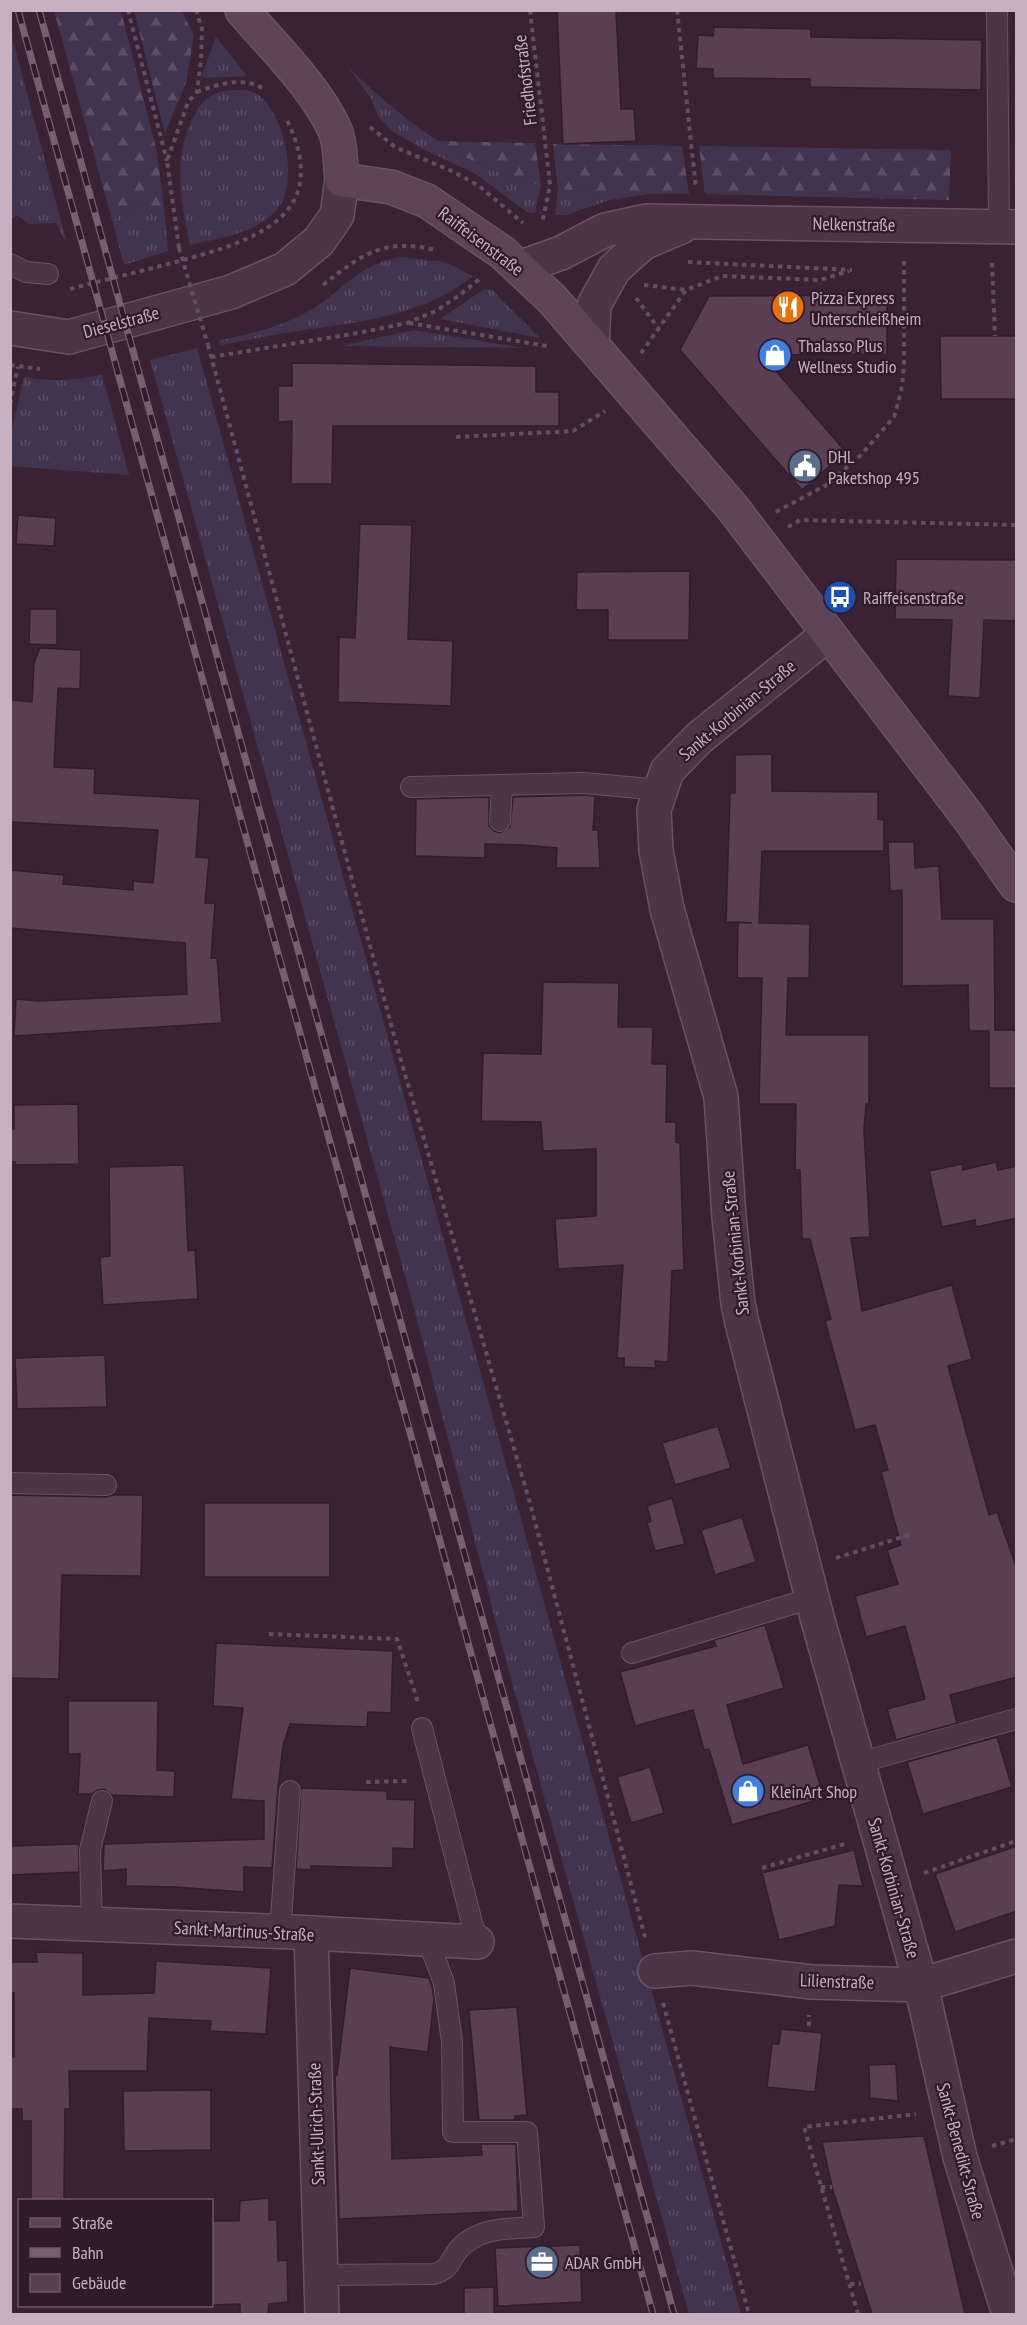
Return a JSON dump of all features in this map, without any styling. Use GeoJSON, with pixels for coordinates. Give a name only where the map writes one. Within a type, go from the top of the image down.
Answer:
{"type":"FeatureCollection","features":[{"type":"Feature","properties":{"kind":"street"},"geometry":{"type":"LineString","coordinates":[[242,10],[295,72],[320,106],[336,135],[342,180]]}},
{"type":"Feature","properties":{"kind":"street","name":"Raiffeisenstraße"},"geometry":{"type":"LineString","coordinates":[[342,180],[391,188],[428,201],[511,260],[552,300],[732,507],[969,818],[1017,885]]}},
{"type":"Feature","properties":{"kind":"street","name":"Dieselstraße"},"geometry":{"type":"LineString","coordinates":[[10,328],[69,337],[231,292],[285,269],[319,242],[338,215],[342,180]]}},
{"type":"Feature","properties":{"kind":"street","name":"Nelkenstraße"},"geometry":{"type":"LineString","coordinates":[[592,345],[594,305],[614,269],[643,243],[694,207]]}},
{"type":"Feature","properties":{"kind":"street","name":"Nelkenstraße"},"geometry":{"type":"LineString","coordinates":[[511,260],[561,254],[605,230],[694,207],[1008,227]]}},
{"type":"Feature","properties":{"kind":"street","name":"Sankt-Korbinian-Straße"},"geometry":{"type":"LineString","coordinates":[[828,633],[699,738],[667,771],[654,810],[656,850],[665,898],[721,1098],[729,1217],[738,1304],[808,1583],[921,1985]]}},
{"type":"Feature","properties":{"kind":"street","name":"Sankt-Martinus-Straße"},"geometry":{"type":"LineString","coordinates":[[10,1921],[295,1932],[477,1942]]}},
{"type":"Feature","properties":{"kind":"street","name":"Sankt-Ulrich-Straße"},"geometry":{"type":"LineString","coordinates":[[295,1932],[322,2314]]}},
{"type":"Feature","properties":{"kind":"street","name":"Lilienstraße"},"geometry":{"type":"LineString","coordinates":[[655,1971],[692,1968],[812,1982],[921,1985],[1017,1956]]}},
{"type":"Feature","properties":{"kind":"street","name":"Sankt-Benedikt-Straße"},"geometry":{"type":"LineString","coordinates":[[921,1985],[960,2157],[1009,2314]]}},
{"type":"Feature","properties":{"kind":"lane"},"geometry":{"type":"LineString","coordinates":[[997,10],[1008,227]]}},
{"type":"Feature","properties":{"kind":"lane"},"geometry":{"type":"LineString","coordinates":[[10,264],[26,272],[48,274]]}},
{"type":"Feature","properties":{"kind":"lane"},"geometry":{"type":"LineString","coordinates":[[411,787],[584,783],[661,790]]}},
{"type":"Feature","properties":{"kind":"lane"},"geometry":{"type":"LineString","coordinates":[[500,821],[502,785]]}},
{"type":"Feature","properties":{"kind":"lane"},"geometry":{"type":"LineString","coordinates":[[10,1483],[106,1485]]}},
{"type":"Feature","properties":{"kind":"lane"},"geometry":{"type":"LineString","coordinates":[[632,1653],[808,1583]]}},
{"type":"Feature","properties":{"kind":"lane"},"geometry":{"type":"LineString","coordinates":[[858,1762],[1017,1719]]}},
{"type":"Feature","properties":{"kind":"lane"},"geometry":{"type":"LineString","coordinates":[[422,1728],[477,1942]]}},
{"type":"Feature","properties":{"kind":"lane"},"geometry":{"type":"LineString","coordinates":[[290,1791],[295,1932]]}},
{"type":"Feature","properties":{"kind":"lane"},"geometry":{"type":"LineString","coordinates":[[92,1924],[90,1850],[102,1801]]}},
{"type":"Feature","properties":{"kind":"lane"},"geometry":{"type":"LineString","coordinates":[[321,2275],[434,2274],[444,2271],[459,2249],[485,2231],[534,2226],[527,2132],[453,2132],[452,2042],[444,1983],[428,1940]]}},
{"type":"Feature","properties":{"kind":"path"},"geometry":{"type":"LineString","coordinates":[[128,10],[167,161],[179,248],[211,357],[398,1050],[533,1514],[749,2314]]}},
{"type":"Feature","properties":{"kind":"path"},"geometry":{"type":"LineString","coordinates":[[167,161],[188,102],[196,92],[201,59],[202,29],[196,10]]}},
{"type":"Feature","properties":{"kind":"path","name":"Friedhofstraße"},"geometry":{"type":"LineString","coordinates":[[530,10],[550,185],[542,224]]}},
{"type":"Feature","properties":{"kind":"path"},"geometry":{"type":"LineString","coordinates":[[677,10],[694,207]]}},
{"type":"Feature","properties":{"kind":"path"},"geometry":{"type":"LineString","coordinates":[[196,92],[231,82],[255,83],[269,93],[259,78]]}},
{"type":"Feature","properties":{"kind":"path"},"geometry":{"type":"LineString","coordinates":[[67,290],[227,248],[263,232],[287,212],[297,195],[302,173],[298,142],[285,115]]}},
{"type":"Feature","properties":{"kind":"path"},"geometry":{"type":"LineString","coordinates":[[211,357],[358,333],[407,322],[436,311],[482,276],[511,260],[523,223]]}},
{"type":"Feature","properties":{"kind":"path","name":"Raiffeisenstraße"},"geometry":{"type":"LineString","coordinates":[[342,270],[362,256],[385,246],[414,245],[439,251]]}},
{"type":"Feature","properties":{"kind":"path"},"geometry":{"type":"LineString","coordinates":[[636,285],[686,290],[722,276],[820,280],[852,270],[680,261]]}},
{"type":"Feature","properties":{"kind":"path"},"geometry":{"type":"LineString","coordinates":[[772,513],[828,484],[861,456],[894,417],[901,392],[904,367],[904,261]]}},
{"type":"Feature","properties":{"kind":"path"},"geometry":{"type":"LineString","coordinates":[[992,263],[995,336]]}},
{"type":"Feature","properties":{"kind":"path"},"geometry":{"type":"LineString","coordinates":[[639,356],[686,290]]}},
{"type":"Feature","properties":{"kind":"path"},"geometry":{"type":"LineString","coordinates":[[632,292],[659,329]]}},
{"type":"Feature","properties":{"kind":"path"},"geometry":{"type":"LineString","coordinates":[[407,322],[556,347]]}},
{"type":"Feature","properties":{"kind":"path"},"geometry":{"type":"LineString","coordinates":[[10,404],[18,367]]}},
{"type":"Feature","properties":{"kind":"path"},"geometry":{"type":"LineString","coordinates":[[456,437],[573,431],[611,407]]}},
{"type":"Feature","properties":{"kind":"path"},"geometry":{"type":"LineString","coordinates":[[784,529],[800,520],[1017,525]]}},
{"type":"Feature","properties":{"kind":"path"},"geometry":{"type":"LineString","coordinates":[[808,1583],[912,1534]]}},
{"type":"Feature","properties":{"kind":"path"},"geometry":{"type":"LineString","coordinates":[[269,1634],[397,1638],[425,1723],[422,1728]]}},
{"type":"Feature","properties":{"kind":"path"},"geometry":{"type":"LineString","coordinates":[[366,1782],[435,1781]]}},
{"type":"Feature","properties":{"kind":"path"},"geometry":{"type":"LineString","coordinates":[[762,1868],[879,1835]]}},
{"type":"Feature","properties":{"kind":"path"},"geometry":{"type":"LineString","coordinates":[[892,1883],[977,1857],[1017,1841]]}},
{"type":"Feature","properties":{"kind":"path"},"geometry":{"type":"LineString","coordinates":[[858,2314],[804,2127],[949,2110]]}},
{"type":"Feature","properties":{"kind":"path"},"geometry":{"type":"LineString","coordinates":[[821,2187],[832,2187]]}},
{"type":"Feature","properties":{"kind":"path"},"geometry":{"type":"LineString","coordinates":[[850,2284],[861,2284]]}},
{"type":"Feature","properties":{"kind":"green space"},"geometry":{"type":"Polygon","coordinates":[[[54,11],[121,11],[157,152],[165,216],[143,203],[112,220],[54,11]]]}},
{"type":"Feature","properties":{"kind":"green space"},"geometry":{"type":"Polygon","coordinates":[[[134,11],[182,11],[194,35],[186,83],[165,133],[134,11]]]}},
{"type":"Feature","properties":{"kind":"green space"},"geometry":{"type":"Polygon","coordinates":[[[11,33],[67,244],[56,223],[29,224],[17,215],[11,219],[11,33]]]}},
{"type":"Feature","properties":{"kind":"green space"},"geometry":{"type":"Polygon","coordinates":[[[216,37],[247,76],[201,78],[216,37]]]}},
{"type":"Feature","properties":{"kind":"green space"},"geometry":{"type":"Polygon","coordinates":[[[348,67],[391,106],[436,140],[486,167],[541,185],[535,213],[527,212],[474,173],[393,132],[378,116],[371,98],[348,67]]]}},
{"type":"Feature","properties":{"kind":"green space"},"geometry":{"type":"Polygon","coordinates":[[[230,90],[254,92],[267,103],[275,116],[286,148],[288,181],[278,208],[260,224],[237,234],[190,245],[180,180],[180,164],[186,133],[200,106],[207,98],[230,90]]]}},
{"type":"Feature","properties":{"kind":"green space"},"geometry":{"type":"Polygon","coordinates":[[[436,141],[535,143],[541,185],[487,167],[436,141]]]}},
{"type":"Feature","properties":{"kind":"green space"},"geometry":{"type":"Polygon","coordinates":[[[553,144],[682,146],[689,194],[600,193],[558,189],[553,144]]]}},
{"type":"Feature","properties":{"kind":"green space"},"geometry":{"type":"Polygon","coordinates":[[[699,146],[951,150],[949,200],[705,194],[699,146]]]}},
{"type":"Feature","properties":{"kind":"green space"},"geometry":{"type":"Polygon","coordinates":[[[558,189],[600,193],[654,193],[610,200],[566,215],[555,215],[558,189]]]}},
{"type":"Feature","properties":{"kind":"green space"},"geometry":{"type":"Polygon","coordinates":[[[143,203],[165,216],[168,251],[124,265],[112,220],[143,203]]]}},
{"type":"Feature","properties":{"kind":"green space"},"geometry":{"type":"Polygon","coordinates":[[[399,257],[445,262],[473,276],[434,300],[392,315],[221,345],[218,341],[263,330],[295,318],[318,305],[359,273],[383,261],[399,257]]]}},
{"type":"Feature","properties":{"kind":"green space"},"geometry":{"type":"Polygon","coordinates":[[[491,289],[540,338],[440,319],[483,290],[491,289]]]}},
{"type":"Feature","properties":{"kind":"green space"},"geometry":{"type":"Polygon","coordinates":[[[414,330],[524,348],[340,346],[414,330]]]}},
{"type":"Feature","properties":{"kind":"green space"},"geometry":{"type":"Polygon","coordinates":[[[197,348],[741,2314],[689,2314],[508,1668],[412,1301],[150,360],[197,348]]]}},
{"type":"Feature","properties":{"kind":"green space"},"geometry":{"type":"Polygon","coordinates":[[[102,374],[129,475],[11,466],[11,433],[24,377],[63,380],[102,374]]]}},
{"type":"Feature","properties":{"kind":"building"},"geometry":{"type":"Polygon","coordinates":[[[557,10],[616,10],[621,109],[634,109],[636,141],[563,144],[557,10]]]}},
{"type":"Feature","properties":{"kind":"building"},"geometry":{"type":"Polygon","coordinates":[[[714,27],[811,29],[811,37],[982,40],[981,90],[810,87],[810,79],[713,78],[713,69],[696,68],[698,35],[713,36],[714,27]]]}},
{"type":"Feature","properties":{"kind":"building"},"geometry":{"type":"Polygon","coordinates":[[[887,295],[887,354],[762,355],[846,452],[802,490],[680,350],[709,296],[887,295]]]}},
{"type":"Feature","properties":{"kind":"building"},"geometry":{"type":"Polygon","coordinates":[[[940,336],[1017,336],[1017,399],[941,399],[940,336]]]}},
{"type":"Feature","properties":{"kind":"building"},"geometry":{"type":"Polygon","coordinates":[[[292,363],[536,366],[536,392],[559,392],[559,426],[333,426],[332,484],[291,484],[292,421],[278,422],[278,386],[292,386],[292,363]]]}},
{"type":"Feature","properties":{"kind":"building"},"geometry":{"type":"Polygon","coordinates":[[[18,515],[56,518],[54,546],[16,544],[18,515]]]}},
{"type":"Feature","properties":{"kind":"building"},"geometry":{"type":"Polygon","coordinates":[[[360,524],[412,525],[408,639],[453,641],[451,706],[338,702],[339,637],[355,638],[360,524]]]}},
{"type":"Feature","properties":{"kind":"building"},"geometry":{"type":"Polygon","coordinates":[[[896,559],[1017,560],[1017,621],[984,620],[980,698],[948,696],[952,620],[895,619],[896,559]]]}},
{"type":"Feature","properties":{"kind":"building"},"geometry":{"type":"Polygon","coordinates":[[[690,571],[689,640],[608,640],[608,610],[576,610],[577,572],[690,571]]]}},
{"type":"Feature","properties":{"kind":"building"},"geometry":{"type":"Polygon","coordinates":[[[30,609],[57,609],[57,645],[29,644],[30,609]]]}},
{"type":"Feature","properties":{"kind":"building"},"geometry":{"type":"Polygon","coordinates":[[[40,648],[81,650],[80,689],[58,688],[54,767],[95,769],[94,793],[200,799],[196,857],[209,858],[205,903],[215,903],[211,958],[217,958],[222,1023],[14,1036],[16,999],[38,1001],[187,994],[185,943],[10,928],[10,870],[64,875],[63,884],[133,890],[133,881],[153,883],[158,830],[10,822],[10,700],[32,702],[34,663],[40,648]]]}},
{"type":"Feature","properties":{"kind":"building"},"geometry":{"type":"Polygon","coordinates":[[[772,754],[772,791],[878,792],[878,819],[884,820],[884,851],[762,851],[759,923],[810,924],[809,978],[788,978],[786,1035],[869,1035],[869,1104],[866,1104],[864,1130],[870,1237],[851,1238],[862,1311],[952,1285],[972,1359],[948,1366],[989,1515],[997,1512],[1017,1569],[1017,1677],[950,1695],[957,1723],[896,1740],[887,1709],[925,1699],[905,1626],[866,1637],[855,1596],[898,1584],[887,1550],[901,1545],[881,1472],[888,1470],[875,1425],[855,1430],[825,1321],[831,1319],[810,1239],[802,1239],[800,1170],[795,1170],[796,1104],[759,1104],[762,978],[737,978],[738,922],[726,922],[730,793],[735,793],[735,755],[772,754]]]}},
{"type":"Feature","properties":{"kind":"building"},"geometry":{"type":"Polygon","coordinates":[[[595,796],[593,830],[598,830],[600,868],[556,868],[557,848],[524,845],[485,844],[485,858],[415,856],[416,799],[489,797],[489,826],[500,833],[510,827],[513,797],[595,796]]]}},
{"type":"Feature","properties":{"kind":"building"},"geometry":{"type":"Polygon","coordinates":[[[888,842],[914,842],[915,868],[939,866],[942,919],[994,919],[995,1030],[1017,1030],[1017,1088],[989,1088],[989,1031],[969,1031],[968,985],[902,986],[902,890],[890,891],[888,842]]]}},
{"type":"Feature","properties":{"kind":"building"},"geometry":{"type":"Polygon","coordinates":[[[543,982],[619,983],[618,1027],[653,1027],[652,1064],[667,1064],[666,1122],[676,1122],[676,1142],[680,1143],[684,1270],[672,1271],[668,1362],[655,1361],[656,1368],[624,1367],[624,1358],[617,1358],[623,1265],[558,1269],[555,1219],[596,1216],[596,1149],[543,1151],[541,1122],[481,1121],[483,1053],[541,1054],[543,982]]]}},
{"type":"Feature","properties":{"kind":"building"},"geometry":{"type":"Polygon","coordinates":[[[78,1104],[79,1164],[15,1165],[15,1162],[10,1162],[10,1129],[14,1129],[14,1105],[78,1104]]]}},
{"type":"Feature","properties":{"kind":"building"},"geometry":{"type":"Polygon","coordinates":[[[996,1162],[998,1170],[1017,1166],[1017,1218],[976,1227],[975,1220],[942,1227],[929,1171],[962,1164],[963,1170],[996,1162]]]}},
{"type":"Feature","properties":{"kind":"building"},"geometry":{"type":"Polygon","coordinates":[[[184,1165],[188,1251],[195,1250],[198,1299],[103,1305],[100,1257],[110,1256],[109,1167],[184,1165]]]}},
{"type":"Feature","properties":{"kind":"building"},"geometry":{"type":"Polygon","coordinates":[[[105,1355],[107,1407],[17,1409],[15,1358],[105,1355]]]}},
{"type":"Feature","properties":{"kind":"building"},"geometry":{"type":"Polygon","coordinates":[[[718,1426],[731,1468],[675,1485],[662,1443],[718,1426]]]}},
{"type":"Feature","properties":{"kind":"building"},"geometry":{"type":"Polygon","coordinates":[[[10,1495],[106,1497],[143,1495],[141,1576],[62,1575],[59,1679],[10,1678],[10,1495]]]}},
{"type":"Feature","properties":{"kind":"building"},"geometry":{"type":"Polygon","coordinates":[[[672,1498],[685,1544],[655,1551],[647,1523],[651,1521],[647,1506],[672,1498]]]}},
{"type":"Feature","properties":{"kind":"building"},"geometry":{"type":"Polygon","coordinates":[[[204,1503],[330,1503],[330,1577],[204,1577],[204,1503]]]}},
{"type":"Feature","properties":{"kind":"building"},"geometry":{"type":"Polygon","coordinates":[[[742,1517],[756,1562],[715,1575],[701,1530],[742,1517]]]}},
{"type":"Feature","properties":{"kind":"building"},"geometry":{"type":"Polygon","coordinates":[[[765,1625],[784,1688],[727,1705],[743,1764],[808,1745],[824,1798],[732,1825],[709,1749],[704,1750],[693,1710],[635,1726],[620,1672],[716,1646],[714,1640],[765,1625]]]}},
{"type":"Feature","properties":{"kind":"building"},"geometry":{"type":"Polygon","coordinates":[[[216,1643],[393,1651],[391,1713],[368,1712],[367,1727],[290,1724],[283,1746],[272,1868],[244,1867],[244,1892],[126,1886],[126,1869],[103,1871],[104,1844],[264,1839],[264,1801],[231,1799],[243,1708],[213,1706],[216,1643]]]}},
{"type":"Feature","properties":{"kind":"building"},"geometry":{"type":"Polygon","coordinates":[[[68,1701],[158,1701],[157,1770],[175,1771],[174,1797],[112,1795],[104,1789],[92,1794],[78,1794],[80,1754],[68,1754],[68,1701]]]}},
{"type":"Feature","properties":{"kind":"building"},"geometry":{"type":"Polygon","coordinates":[[[997,1737],[1012,1787],[923,1814],[907,1762],[997,1737]]]}},
{"type":"Feature","properties":{"kind":"building"},"geometry":{"type":"Polygon","coordinates":[[[650,1767],[664,1813],[631,1823],[617,1777],[650,1767]]]}},
{"type":"Feature","properties":{"kind":"building"},"geometry":{"type":"Polygon","coordinates":[[[301,1788],[387,1791],[387,1799],[415,1800],[414,1849],[393,1848],[393,1868],[311,1866],[311,1870],[296,1869],[301,1788]]]}},
{"type":"Feature","properties":{"kind":"building"},"geometry":{"type":"Polygon","coordinates":[[[79,1844],[79,1872],[10,1875],[10,1846],[79,1844]]]}},
{"type":"Feature","properties":{"kind":"building"},"geometry":{"type":"Polygon","coordinates":[[[1017,1846],[1017,1911],[955,1932],[935,1874],[1017,1846]]]}},
{"type":"Feature","properties":{"kind":"building"},"geometry":{"type":"Polygon","coordinates":[[[854,1850],[863,1886],[839,1885],[835,1926],[779,1940],[762,1873],[854,1850]]]}},
{"type":"Feature","properties":{"kind":"building"},"geometry":{"type":"Polygon","coordinates":[[[36,1952],[83,1953],[83,1995],[154,1993],[156,1961],[271,1968],[266,2034],[210,2031],[211,2021],[149,2018],[147,2071],[69,2071],[70,2109],[65,2109],[64,2199],[31,2199],[31,2121],[22,2121],[22,2109],[10,2109],[10,2057],[14,2057],[14,1993],[10,1993],[10,1962],[37,1962],[36,1952]]]}},
{"type":"Feature","properties":{"kind":"building"},"geometry":{"type":"Polygon","coordinates":[[[350,1968],[429,1978],[432,1986],[434,1999],[428,2052],[390,2047],[392,2159],[482,2155],[481,2144],[516,2144],[518,2211],[339,2219],[335,2075],[337,2075],[350,1968]]]}},
{"type":"Feature","properties":{"kind":"building"},"geometry":{"type":"Polygon","coordinates":[[[517,2007],[527,2115],[515,2116],[515,2120],[479,2120],[469,2010],[517,2007]]]}},
{"type":"Feature","properties":{"kind":"building"},"geometry":{"type":"Polygon","coordinates":[[[781,2029],[822,2033],[815,2092],[767,2087],[772,2044],[779,2044],[781,2029]]]}},
{"type":"Feature","properties":{"kind":"building"},"geometry":{"type":"Polygon","coordinates":[[[896,2064],[898,2101],[870,2098],[869,2065],[896,2064]]]}},
{"type":"Feature","properties":{"kind":"building"},"geometry":{"type":"Polygon","coordinates":[[[211,2090],[211,2150],[124,2151],[123,2091],[211,2090]]]}},
{"type":"Feature","properties":{"kind":"building"},"geometry":{"type":"Polygon","coordinates":[[[924,2136],[965,2314],[872,2314],[832,2187],[822,2142],[924,2136]]]}},
{"type":"Feature","properties":{"kind":"building"},"geometry":{"type":"Polygon","coordinates":[[[269,2198],[269,2220],[277,2220],[278,2261],[287,2260],[288,2302],[269,2304],[268,2314],[240,2314],[240,2304],[213,2305],[213,2221],[239,2221],[240,2201],[269,2198]]]}},
{"type":"Feature","properties":{"kind":"building"},"geometry":{"type":"Polygon","coordinates":[[[580,2245],[582,2302],[498,2306],[495,2248],[580,2245]]]}},
{"type":"Feature","properties":{"kind":"building"},"geometry":{"type":"Polygon","coordinates":[[[494,2287],[494,2314],[464,2314],[464,2288],[494,2287]]]}},
{"type":"Feature","properties":{"kind":"railway"},"geometry":{"type":"LineString","coordinates":[[18,10],[653,2314]]}},
{"type":"Feature","properties":{"kind":"railway"},"geometry":{"type":"LineString","coordinates":[[39,10],[674,2314]]}},
{"type":"Feature","properties":{"kind":"place","name":"Pizza Express Unterschleißheim"},"geometry":{"type":"Point","coordinates":[788,307]}},
{"type":"Feature","properties":{"kind":"place","name":"Thalasso Plus Wellness Studio"},"geometry":{"type":"Point","coordinates":[775,355]}},
{"type":"Feature","properties":{"kind":"place","name":"DHL Paketshop 495"},"geometry":{"type":"Point","coordinates":[805,466]}},
{"type":"Feature","properties":{"kind":"place","name":"Raiffeisenstraße"},"geometry":{"type":"Point","coordinates":[840,597]}},
{"type":"Feature","properties":{"kind":"place","name":"KleinArt Shop"},"geometry":{"type":"Point","coordinates":[748,1791]}},
{"type":"Feature","properties":{"kind":"place","name":"ADAR GmbH"},"geometry":{"type":"Point","coordinates":[542,2262]}}]}
